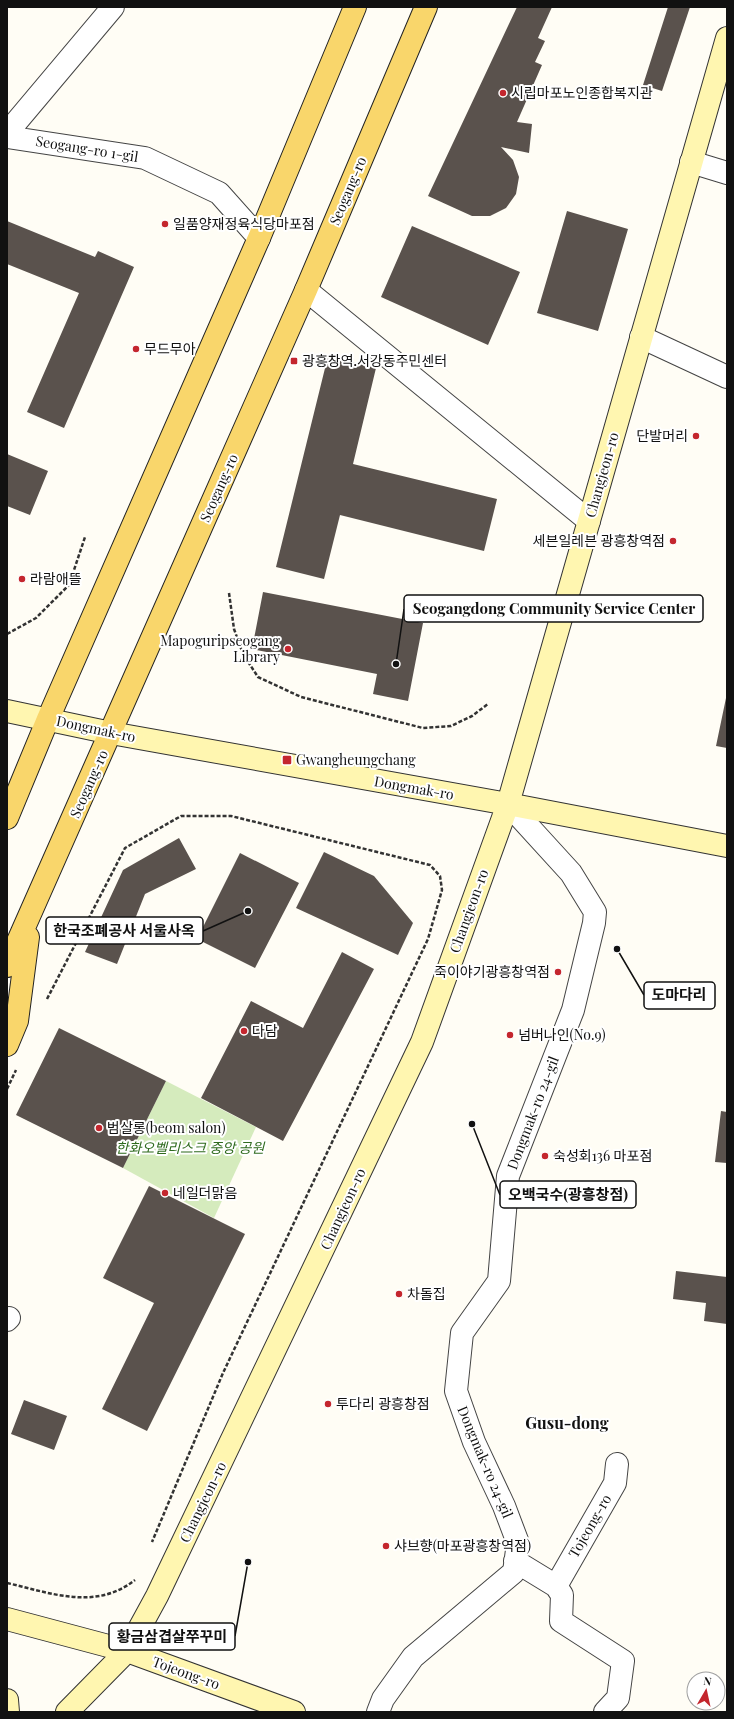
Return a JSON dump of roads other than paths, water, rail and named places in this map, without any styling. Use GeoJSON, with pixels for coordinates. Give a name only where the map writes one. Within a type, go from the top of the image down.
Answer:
{"type":"FeatureCollection","features":[{"type":"Feature","properties":{"kind":"main road"},"geometry":{"type":"LineString","coordinates":[[7,815],[259,238],[356,7]]}},
{"type":"Feature","properties":{"kind":"main road","name":"Seogang-ro"},"geometry":{"type":"LineString","coordinates":[[7,966],[31,915],[306,290],[426,7]]}},
{"type":"Feature","properties":{"kind":"main road","name":"Changjeon-ro"},"geometry":{"type":"LineString","coordinates":[[67,1712],[127,1651],[158,1596],[422,1042],[508,804],[727,38]]}},
{"type":"Feature","properties":{"kind":"main road","name":"Dongmak-ro"},"geometry":{"type":"LineString","coordinates":[[7,711],[111,733],[508,804],[727,846]]}},
{"type":"Feature","properties":{"kind":"main road"},"geometry":{"type":"LineString","coordinates":[[7,1045],[17,1021],[31,915]]}},
{"type":"Feature","properties":{"kind":"main road","name":"Tojeong-ro"},"geometry":{"type":"LineString","coordinates":[[7,1619],[127,1651],[294,1712]]}},
{"type":"Feature","properties":{"kind":"main road"},"geometry":{"type":"LineString","coordinates":[[7,1700],[8,1712]]}},
{"type":"Feature","properties":{"kind":"street"},"geometry":{"type":"LineString","coordinates":[[7,133],[113,7]]}},
{"type":"Feature","properties":{"kind":"street","name":"Seogang-ro 1-gil"},"geometry":{"type":"LineString","coordinates":[[7,137],[145,158],[219,193],[259,238]]}},
{"type":"Feature","properties":{"kind":"street"},"geometry":{"type":"LineString","coordinates":[[691,162],[727,173]]}},
{"type":"Feature","properties":{"kind":"street"},"geometry":{"type":"LineString","coordinates":[[306,290],[589,521]]}},
{"type":"Feature","properties":{"kind":"street"},"geometry":{"type":"LineString","coordinates":[[642,337],[727,377]]}},
{"type":"Feature","properties":{"kind":"street","name":"Dongmak-ro 24-gil"},"geometry":{"type":"LineString","coordinates":[[378,1712],[383,1699],[413,1657],[514,1572],[518,1543],[504,1506],[474,1442],[456,1391],[462,1333],[499,1281],[508,1176],[573,1010],[594,923],[595,912],[571,873],[508,804]]}},
{"type":"Feature","properties":{"kind":"street","name":"Tojeong-ro"},"geometry":{"type":"LineString","coordinates":[[556,1586],[615,1483],[617,1464]]}},
{"type":"Feature","properties":{"kind":"street"},"geometry":{"type":"LineString","coordinates":[[515,1561],[556,1586],[562,1595],[561,1621],[623,1661],[618,1698],[605,1712]]}},
{"type":"Feature","properties":{"kind":"place","name":"시립마포노인종합복지관"},"geometry":{"type":"Point","coordinates":[503,93]}},
{"type":"Feature","properties":{"kind":"place","name":"일품양재정육식당마포점"},"geometry":{"type":"Point","coordinates":[165,224]}},
{"type":"Feature","properties":{"kind":"place","name":"무드무아"},"geometry":{"type":"Point","coordinates":[136,349]}},
{"type":"Feature","properties":{"kind":"place","name":"광흥창역.서강동주민센터"},"geometry":{"type":"Point","coordinates":[294,361]}},
{"type":"Feature","properties":{"kind":"place","name":"단발머리"},"geometry":{"type":"Point","coordinates":[696,436]}},
{"type":"Feature","properties":{"kind":"place","name":"세븐일레븐 광흥창역점"},"geometry":{"type":"Point","coordinates":[673,541]}},
{"type":"Feature","properties":{"kind":"place","name":"라람애뜰"},"geometry":{"type":"Point","coordinates":[22,579]}},
{"type":"Feature","properties":{"kind":"place","name":"Mapoguripseogang Library"},"geometry":{"type":"Point","coordinates":[288,649]}},
{"type":"Feature","properties":{"kind":"place","name":"Seogangdong Community Service Center"},"geometry":{"type":"Point","coordinates":[396,664]}},
{"type":"Feature","properties":{"kind":"place","name":"Gwangheungchang"},"geometry":{"type":"Point","coordinates":[287,760]}},
{"type":"Feature","properties":{"kind":"place","name":"한국조폐공사 서울사옥"},"geometry":{"type":"Point","coordinates":[248,911]}},
{"type":"Feature","properties":{"kind":"place","name":"도마다리"},"geometry":{"type":"Point","coordinates":[617,949]}},
{"type":"Feature","properties":{"kind":"place","name":"죽이야기광흥창역점"},"geometry":{"type":"Point","coordinates":[558,972]}},
{"type":"Feature","properties":{"kind":"place","name":"다담"},"geometry":{"type":"Point","coordinates":[244,1031]}},
{"type":"Feature","properties":{"kind":"place","name":"넘버나인(No.9)"},"geometry":{"type":"Point","coordinates":[510,1035]}},
{"type":"Feature","properties":{"kind":"place","name":"오백국수(광흥창점)"},"geometry":{"type":"Point","coordinates":[472,1124]}},
{"type":"Feature","properties":{"kind":"place","name":"범살롱(beom salon)"},"geometry":{"type":"Point","coordinates":[99,1128]}},
{"type":"Feature","properties":{"kind":"place","name":"숙성회136 마포점"},"geometry":{"type":"Point","coordinates":[545,1156]}},
{"type":"Feature","properties":{"kind":"place","name":"네일더맑음"},"geometry":{"type":"Point","coordinates":[165,1193]}},
{"type":"Feature","properties":{"kind":"place","name":"차돌집"},"geometry":{"type":"Point","coordinates":[399,1294]}},
{"type":"Feature","properties":{"kind":"place","name":"투다리 광흥창점"},"geometry":{"type":"Point","coordinates":[328,1404]}},
{"type":"Feature","properties":{"kind":"place","name":"샤브향(마포광흥창역점)"},"geometry":{"type":"Point","coordinates":[386,1546]}},
{"type":"Feature","properties":{"kind":"place","name":"황금삼겹살쭈꾸미"},"geometry":{"type":"Point","coordinates":[248,1562]}},
{"type":"Feature","properties":{"kind":"district","name":"Gusu-dong"},"geometry":{"type":"Point","coordinates":[567,1423]}},
{"type":"Feature","properties":{"kind":"park label","name":"한화오벨리스크 중앙 공원"},"geometry":{"type":"Point","coordinates":[190,1148]}}]}
